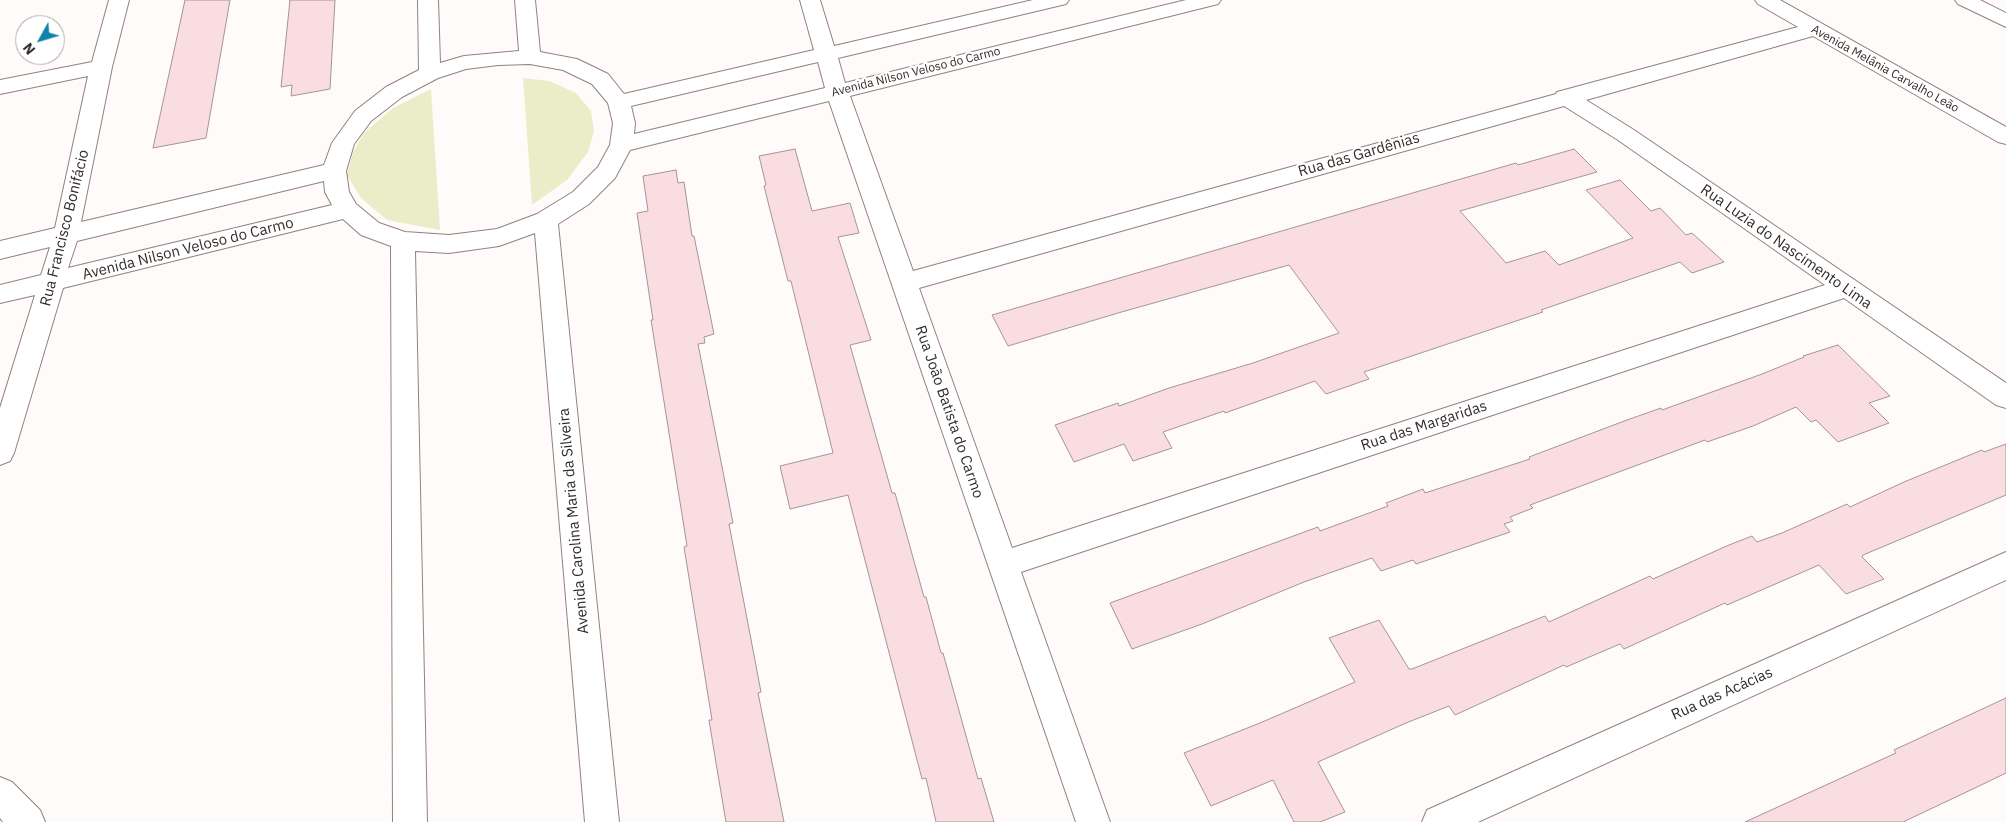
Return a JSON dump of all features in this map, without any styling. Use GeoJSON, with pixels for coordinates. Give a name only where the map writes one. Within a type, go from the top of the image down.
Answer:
{"type":"FeatureCollection","features":[{"type":"Feature","properties":{"kind":"street","name":"Rua Francisco Bonifácio"},"geometry":{"type":"LineString","coordinates":[[0,453],[66,235],[101,67],[119,0]]}},
{"type":"Feature","properties":{"kind":"street"},"geometry":{"type":"LineString","coordinates":[[428,0],[430,73]]}},
{"type":"Feature","properties":{"kind":"street"},"geometry":{"type":"LineString","coordinates":[[525,0],[530,57]]}},
{"type":"Feature","properties":{"kind":"street","name":"Rua João Batista do Carmo"},"geometry":{"type":"LineString","coordinates":[[810,0],[836,91],[1093,822]]}},
{"type":"Feature","properties":{"kind":"street"},"geometry":{"type":"LineString","coordinates":[[619,102],[1059,0]]}},
{"type":"Feature","properties":{"kind":"street","name":"Avenida Nilson Veloso do Carmo"},"geometry":{"type":"LineString","coordinates":[[621,145],[1211,0]]}},
{"type":"Feature","properties":{"kind":"street","name":"Avenida Melânia Carvalho Leão"},"geometry":{"type":"LineString","coordinates":[[1765,0],[2006,137]]}},
{"type":"Feature","properties":{"kind":"street"},"geometry":{"type":"LineString","coordinates":[[1965,0],[2006,21]]}},
{"type":"Feature","properties":{"kind":"street","name":"Rua das Gardênias"},"geometry":{"type":"LineString","coordinates":[[904,283],[1815,29]]}},
{"type":"Feature","properties":{"kind":"street"},"geometry":{"type":"LineString","coordinates":[[530,57],[569,64],[600,80],[619,102],[624,123],[621,145],[607,172],[581,198],[546,220],[498,237],[449,244],[403,241],[370,229],[347,210],[337,192],[334,171],[343,143],[363,116],[394,92],[430,73],[464,63],[498,58],[530,57]]}},
{"type":"Feature","properties":{"kind":"street"},"geometry":{"type":"LineString","coordinates":[[0,87],[101,67]]}},
{"type":"Feature","properties":{"kind":"street","name":"Rua Luzia do Nascimento Lima"},"geometry":{"type":"LineString","coordinates":[[1565,98],[1626,135],[1845,288],[2006,397]]}},
{"type":"Feature","properties":{"kind":"street"},"geometry":{"type":"LineString","coordinates":[[0,250],[334,171]]}},
{"type":"Feature","properties":{"kind":"street","name":"Avenida Nilson Veloso do Carmo"},"geometry":{"type":"LineString","coordinates":[[0,294],[347,210]]}},
{"type":"Feature","properties":{"kind":"street","name":"Avenida Carolina Maria da Silveira"},"geometry":{"type":"LineString","coordinates":[[546,220],[602,822]]}},
{"type":"Feature","properties":{"kind":"street"},"geometry":{"type":"LineString","coordinates":[[403,241],[406,813]]}},
{"type":"Feature","properties":{"kind":"street","name":"Rua das Margaridas"},"geometry":{"type":"LineString","coordinates":[[1003,564],[1845,288]]}},
{"type":"Feature","properties":{"kind":"street","name":"Rua das Acácias"},"geometry":{"type":"LineString","coordinates":[[1438,822],[2006,566]]}},
{"type":"Feature","properties":{"kind":"street"},"geometry":{"type":"LineString","coordinates":[[0,794],[28,822]]}},
{"type":"Feature","properties":{"kind":"green space"},"geometry":{"type":"Polygon","coordinates":[[[523,78],[550,81],[576,93],[591,111],[594,131],[588,152],[567,180],[532,205],[523,78]]]}},
{"type":"Feature","properties":{"kind":"green space"},"geometry":{"type":"Polygon","coordinates":[[[431,89],[440,230],[387,220],[361,198],[347,175],[353,152],[364,133],[393,108],[431,89]]]}},
{"type":"Feature","properties":{"kind":"building"},"geometry":{"type":"Polygon","coordinates":[[[185,0],[230,0],[206,138],[153,148],[185,0]]]}},
{"type":"Feature","properties":{"kind":"building"},"geometry":{"type":"Polygon","coordinates":[[[290,0],[335,0],[330,89],[291,96],[292,85],[281,87],[290,0]]]}},
{"type":"Feature","properties":{"kind":"building"},"geometry":{"type":"Polygon","coordinates":[[[795,149],[812,211],[850,203],[859,233],[838,237],[871,340],[850,345],[892,493],[895,493],[924,597],[926,597],[941,653],[943,653],[978,779],[981,778],[994,822],[936,822],[926,778],[922,779],[848,495],[790,509],[780,466],[833,453],[791,281],[788,281],[764,186],[766,185],[759,156],[795,149]]]}},
{"type":"Feature","properties":{"kind":"building"},"geometry":{"type":"Polygon","coordinates":[[[1574,149],[1597,172],[1460,211],[1506,263],[1545,251],[1559,265],[1633,238],[1586,190],[1620,180],[1651,211],[1660,208],[1686,235],[1692,233],[1724,262],[1692,273],[1680,262],[1541,310],[1543,312],[1364,372],[1369,379],[1326,394],[1315,381],[1225,413],[1224,411],[1163,432],[1172,448],[1133,461],[1124,444],[1074,462],[1055,425],[1118,403],[1119,406],[1169,388],[1253,363],[1339,333],[1289,265],[1008,346],[992,315],[1516,163],[1518,165],[1574,149]]]}},
{"type":"Feature","properties":{"kind":"building"},"geometry":{"type":"Polygon","coordinates":[[[676,170],[678,183],[684,182],[692,236],[694,236],[714,334],[704,337],[705,343],[698,344],[733,523],[729,524],[761,692],[758,693],[784,822],[726,822],[716,763],[709,720],[712,720],[684,547],[687,546],[651,320],[653,320],[637,213],[648,211],[643,176],[676,170]]]}},
{"type":"Feature","properties":{"kind":"building"},"geometry":{"type":"Polygon","coordinates":[[[1838,345],[1890,396],[1869,403],[1889,423],[1838,442],[1816,420],[1811,422],[1796,407],[1753,426],[1707,442],[1705,440],[1530,505],[1533,508],[1510,517],[1513,521],[1504,524],[1510,532],[1416,564],[1413,560],[1381,571],[1372,558],[1304,582],[1202,624],[1132,649],[1110,603],[1318,527],[1320,531],[1388,506],[1386,503],[1423,489],[1425,493],[1530,459],[1529,457],[1627,420],[1661,408],[1662,410],[1762,374],[1803,356],[1838,345]]]}},
{"type":"Feature","properties":{"kind":"building"},"geometry":{"type":"Polygon","coordinates":[[[2006,444],[2006,495],[1863,555],[1862,557],[1884,579],[1846,594],[1819,565],[1727,605],[1725,603],[1624,649],[1620,644],[1566,667],[1564,665],[1455,715],[1449,706],[1406,723],[1318,762],[1345,812],[1320,822],[1294,822],[1273,780],[1211,806],[1184,753],[1355,682],[1329,638],[1379,620],[1409,669],[1412,669],[1545,616],[1549,622],[1650,576],[1653,579],[1752,536],[1757,542],[1782,533],[1847,504],[1850,507],[1904,482],[1982,450],[1984,452],[2006,444]]]}},
{"type":"Feature","properties":{"kind":"building"},"geometry":{"type":"Polygon","coordinates":[[[2006,698],[2006,773],[1977,787],[1903,822],[1745,822],[1896,753],[1894,750],[2006,698]]]}}]}
